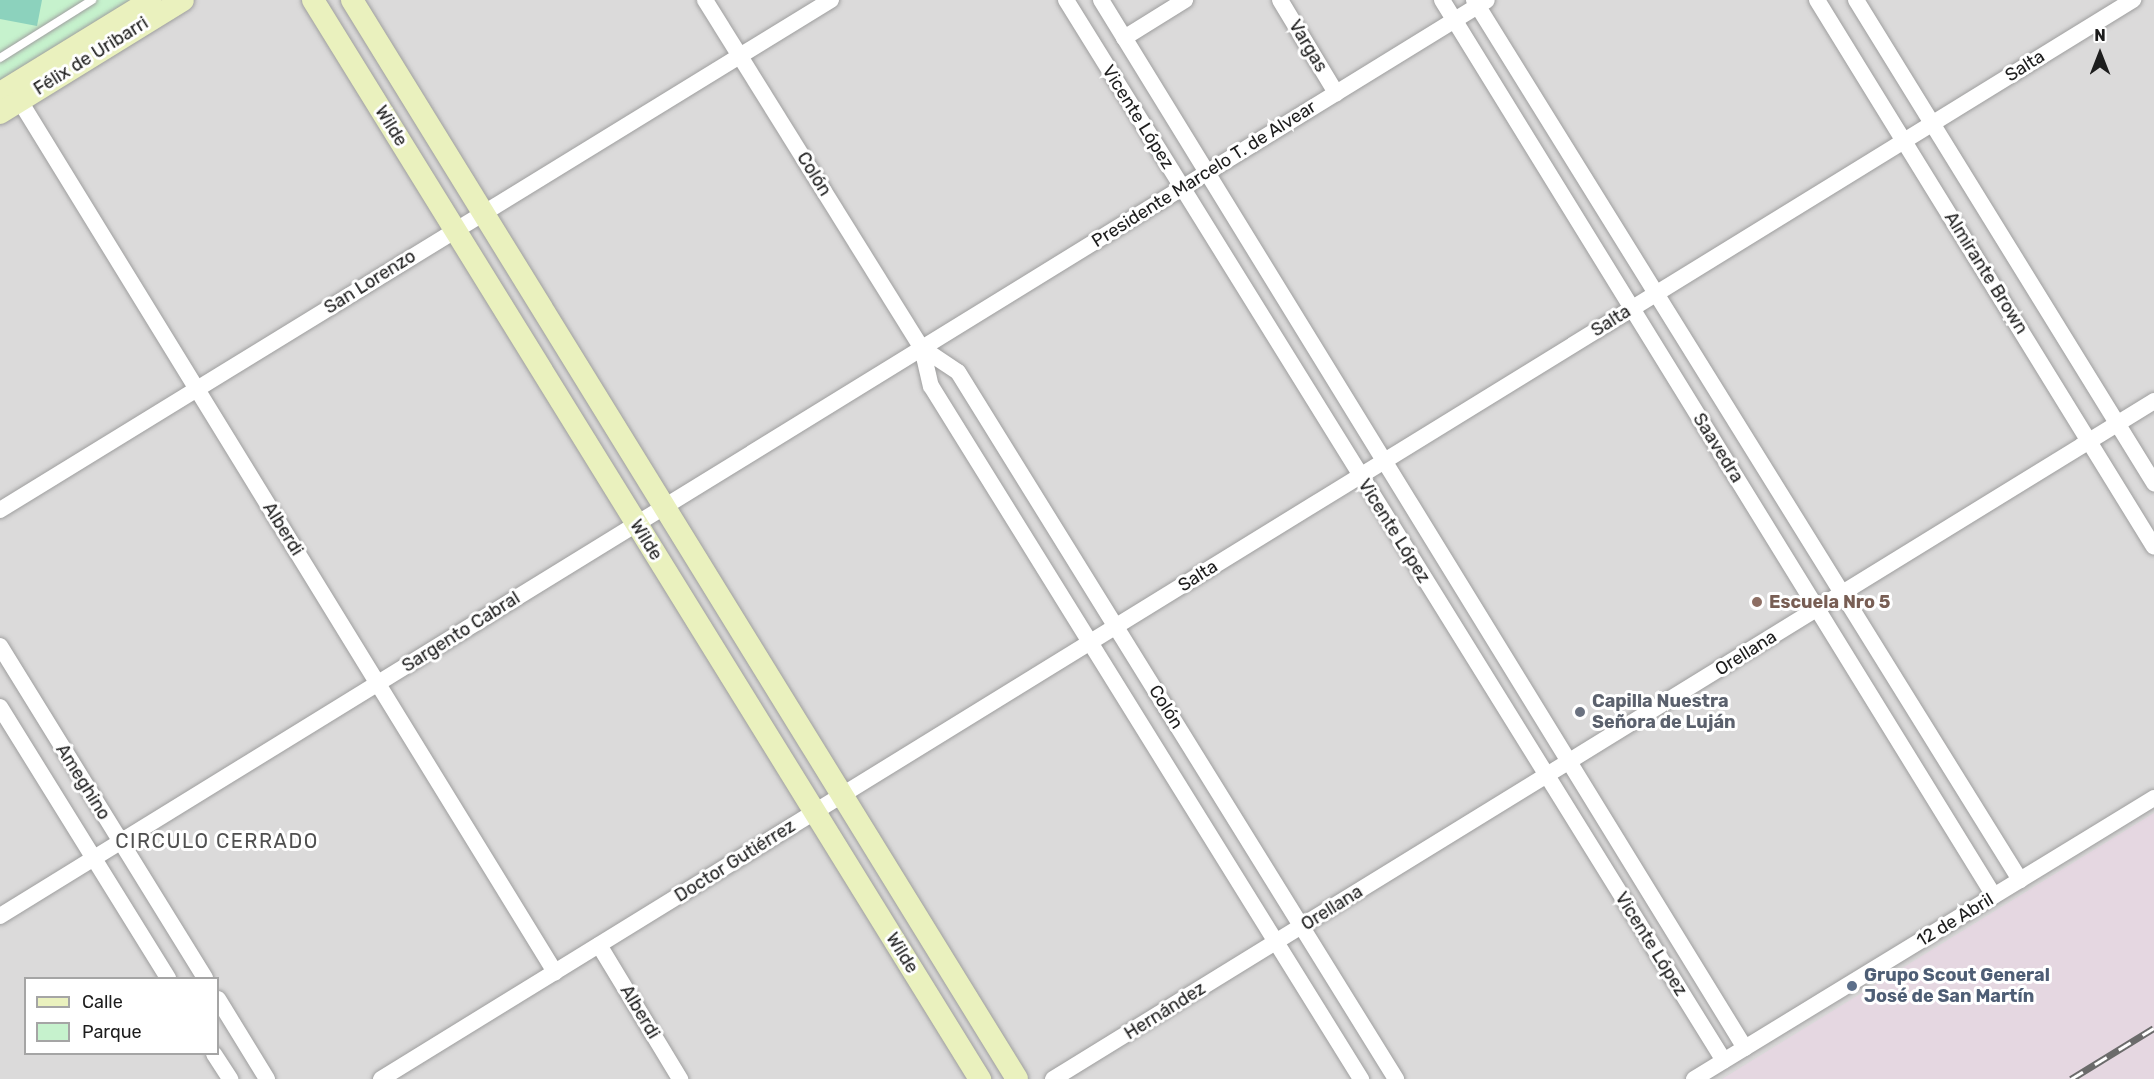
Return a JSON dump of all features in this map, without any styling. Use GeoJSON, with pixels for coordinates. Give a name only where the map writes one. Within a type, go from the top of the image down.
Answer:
{"type":"FeatureCollection","features":[{"type":"Feature","properties":{"kind":"street","name":"Félix de Uribarri"},"geometry":{"type":"LineString","coordinates":[[0,113],[10,94],[151,0]]}},
{"type":"Feature","properties":{"kind":"street","name":"Félix de Uribarri"},"geometry":{"type":"LineString","coordinates":[[10,94],[183,0]]}},
{"type":"Feature","properties":{"kind":"street","name":"Wilde"},"geometry":{"type":"LineString","coordinates":[[313,0],[980,1079]]}},
{"type":"Feature","properties":{"kind":"street","name":"Wilde"},"geometry":{"type":"LineString","coordinates":[[352,0],[1017,1079]]}},
{"type":"Feature","properties":{"kind":"street","name":"Colón"},"geometry":{"type":"LineString","coordinates":[[705,0],[922,348],[931,386],[1360,1079]]}},
{"type":"Feature","properties":{"kind":"street","name":"San Lorenzo"},"geometry":{"type":"LineString","coordinates":[[0,510],[831,0]]}},
{"type":"Feature","properties":{"kind":"street","name":"Vicente López"},"geometry":{"type":"LineString","coordinates":[[1066,0],[1724,1061]]}},
{"type":"Feature","properties":{"kind":"street","name":"Vicente López"},"geometry":{"type":"LineString","coordinates":[[1101,0],[1745,1048]]}},
{"type":"Feature","properties":{"kind":"street"},"geometry":{"type":"LineString","coordinates":[[1124,38],[1185,0]]}},
{"type":"Feature","properties":{"kind":"street","name":"Vargas"},"geometry":{"type":"LineString","coordinates":[[1280,0],[1336,93]]}},
{"type":"Feature","properties":{"kind":"street","name":"Saavedra"},"geometry":{"type":"LineString","coordinates":[[1442,0],[1994,896]]}},
{"type":"Feature","properties":{"kind":"street","name":"Almirante Brown"},"geometry":{"type":"LineString","coordinates":[[1817,0],[2154,547]]}},
{"type":"Feature","properties":{"kind":"street","name":"Almirante Brown"},"geometry":{"type":"LineString","coordinates":[[1856,0],[2154,483]]}},
{"type":"Feature","properties":{"kind":"street","name":"Salta"},"geometry":{"type":"LineString","coordinates":[[1090,642],[2133,0]]}},
{"type":"Feature","properties":{"kind":"street","name":"Presidente Marcelo T. de Alvear"},"geometry":{"type":"LineString","coordinates":[[922,348],[1454,20],[1479,2]]}},
{"type":"Feature","properties":{"kind":"street","name":"Saavedra"},"geometry":{"type":"LineString","coordinates":[[1479,2],[1656,294],[2020,880]]}},
{"type":"Feature","properties":{"kind":"street","name":"Alberdi"},"geometry":{"type":"LineString","coordinates":[[10,94],[197,389],[555,972]]}},
{"type":"Feature","properties":{"kind":"street","name":"Colón"},"geometry":{"type":"LineString","coordinates":[[922,348],[958,372],[1396,1079]]}},
{"type":"Feature","properties":{"kind":"street","name":"Sargento Cabral"},"geometry":{"type":"LineString","coordinates":[[0,916],[922,348]]}},
{"type":"Feature","properties":{"kind":"street","name":"Orellana"},"geometry":{"type":"LineString","coordinates":[[1276,942],[2154,401]]}},
{"type":"Feature","properties":{"kind":"street","name":"Doctor Gutiérrez"},"geometry":{"type":"LineString","coordinates":[[381,1079],[1090,642]]}},
{"type":"Feature","properties":{"kind":"street","name":"Ameghino"},"geometry":{"type":"LineString","coordinates":[[0,646],[204,977]]}},
{"type":"Feature","properties":{"kind":"street","name":"Ameghino"},"geometry":{"type":"LineString","coordinates":[[0,707],[167,977]]}},
{"type":"Feature","properties":{"kind":"street","name":"12 de Abril"},"geometry":{"type":"LineString","coordinates":[[1694,1079],[2154,798]]}},
{"type":"Feature","properties":{"kind":"street","name":"Hernández"},"geometry":{"type":"LineString","coordinates":[[1053,1079],[1276,942]]}},
{"type":"Feature","properties":{"kind":"street","name":"Alberdi"},"geometry":{"type":"LineString","coordinates":[[599,945],[680,1079]]}},
{"type":"Feature","properties":{"kind":"street"},"geometry":{"type":"LineString","coordinates":[[219,1001],[267,1079]]}},
{"type":"Feature","properties":{"kind":"street"},"geometry":{"type":"LineString","coordinates":[[215,1055],[230,1079]]}},
{"type":"Feature","properties":{"kind":"lane"},"geometry":{"type":"LineString","coordinates":[[0,58],[92,0]]}},
{"type":"Feature","properties":{"kind":"shaded area"},"geometry":{"type":"Polygon","coordinates":[[[183,0],[2154,0],[2154,1079],[0,1079],[0,113],[183,0]]]}},
{"type":"Feature","properties":{"kind":"shaded area"},"geometry":{"type":"Polygon","coordinates":[[[2154,813],[2154,1079],[1722,1079],[2154,813]]]}},
{"type":"Feature","properties":{"kind":"green space"},"geometry":{"type":"Polygon","coordinates":[[[0,0],[135,0],[0,84],[0,0]]]}},
{"type":"Feature","properties":{"kind":"green space"},"geometry":{"type":"Polygon","coordinates":[[[0,0],[42,0],[37,26],[0,19],[0,0]]]}},
{"type":"Feature","properties":{"kind":"railway"},"geometry":{"type":"LineString","coordinates":[[2071,1079],[2154,1028]]}},
{"type":"Feature","properties":{"kind":"place","name":"Escuela Nro 5"},"geometry":{"type":"Point","coordinates":[1757,602]}},
{"type":"Feature","properties":{"kind":"place","name":"Capilla Nuestra Señora de Luján"},"geometry":{"type":"Point","coordinates":[1580,712]}},
{"type":"Feature","properties":{"kind":"place","name":"Grupo Scout General José de San Martín"},"geometry":{"type":"Point","coordinates":[1852,986]}},
{"type":"Feature","properties":{"kind":"district","name":"CIRCULO CERRADO"},"geometry":{"type":"Point","coordinates":[217,841]}}]}
